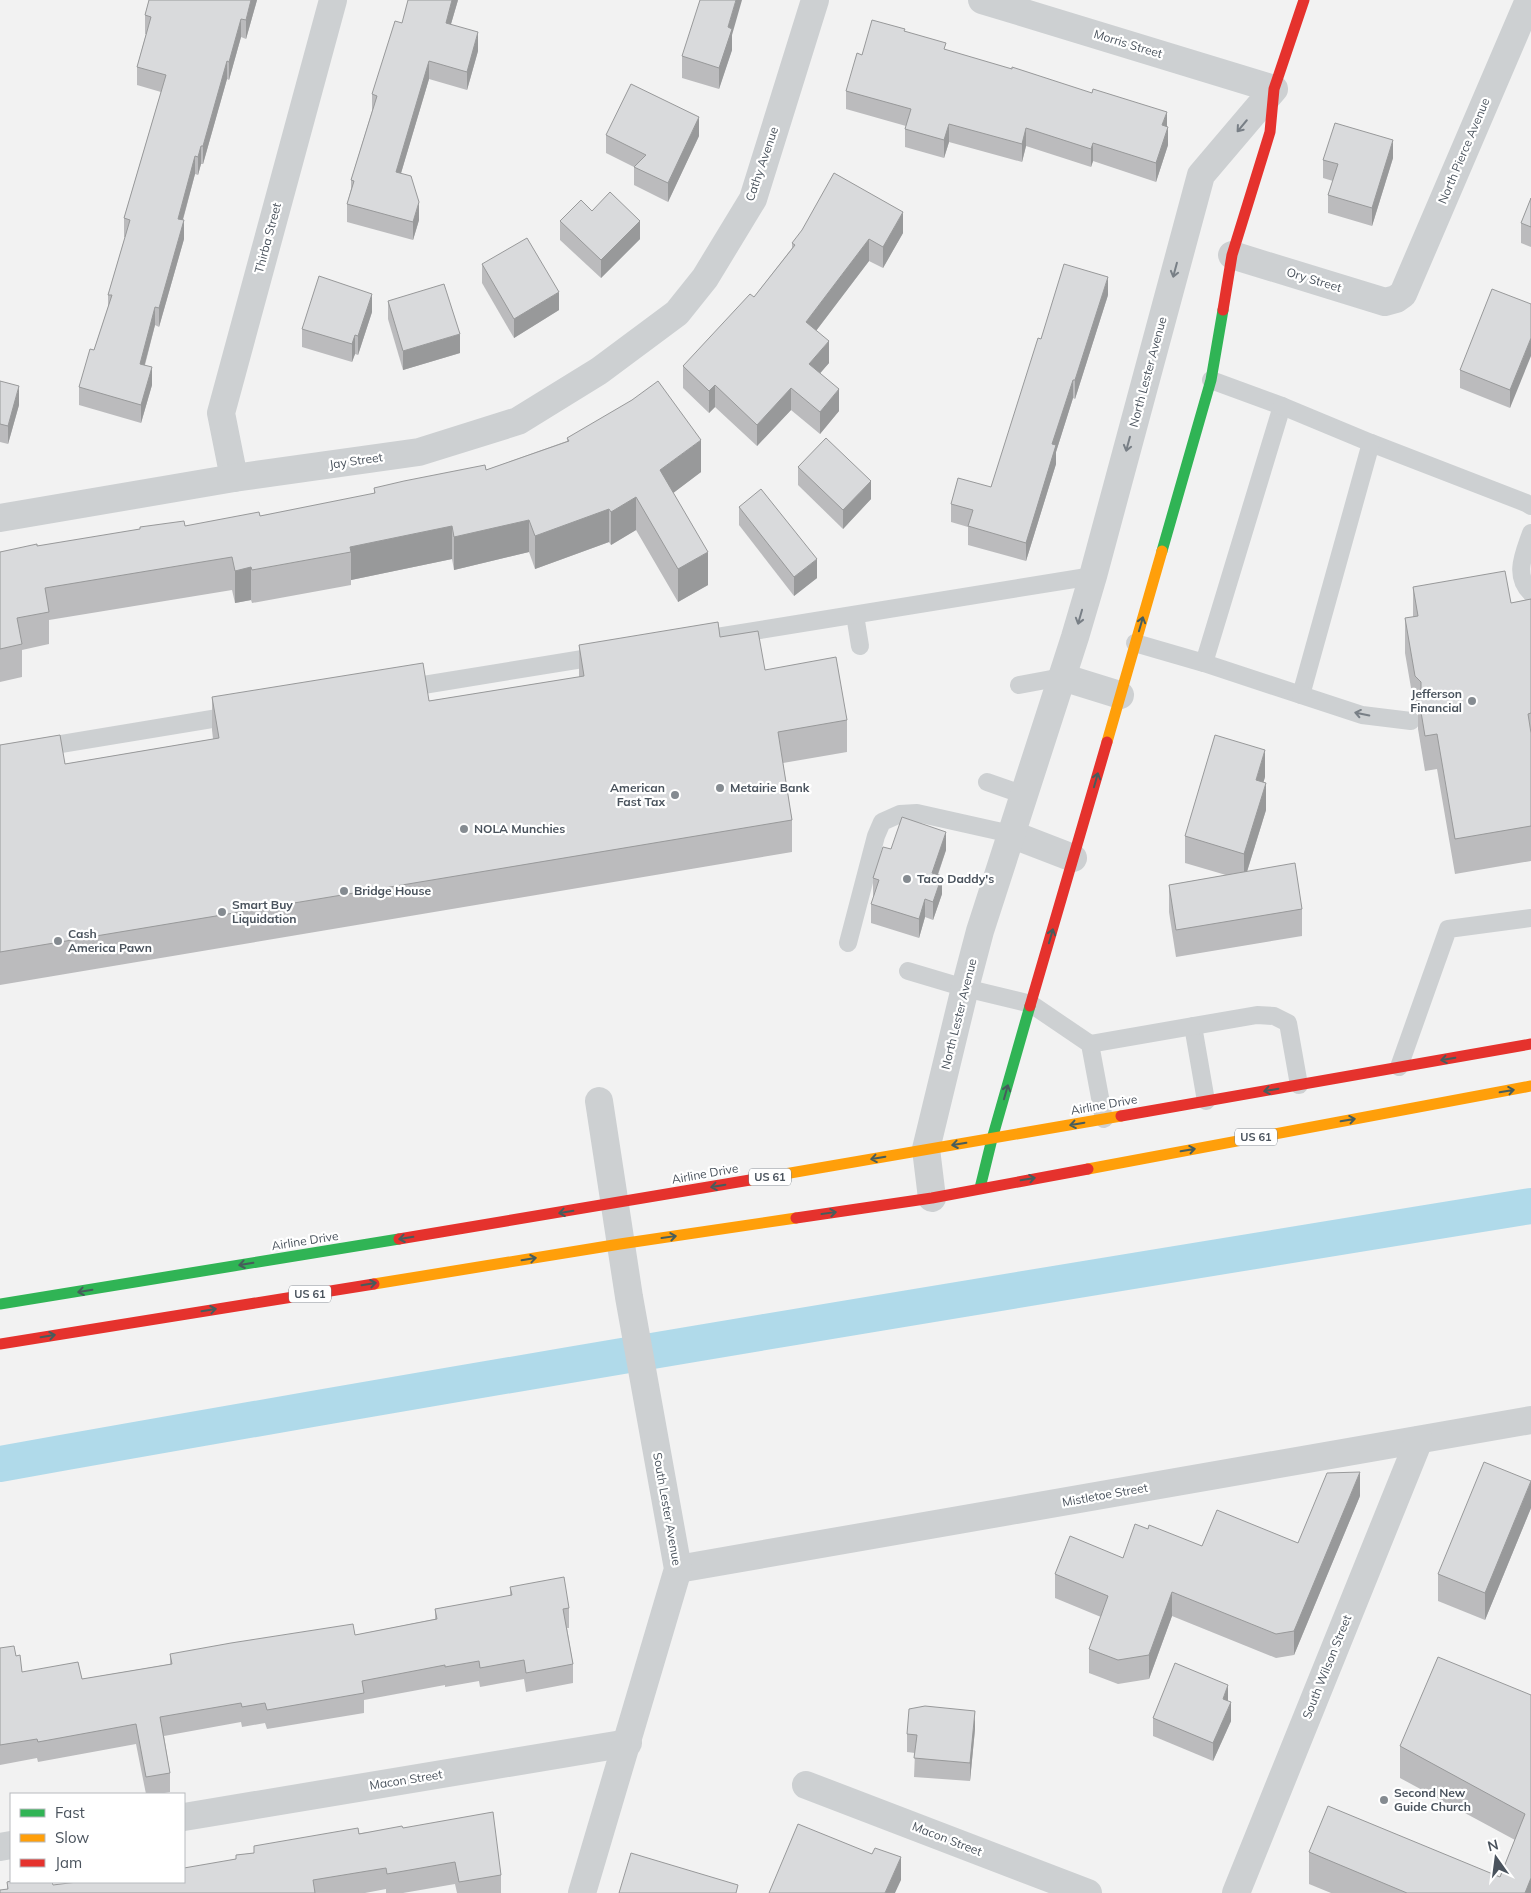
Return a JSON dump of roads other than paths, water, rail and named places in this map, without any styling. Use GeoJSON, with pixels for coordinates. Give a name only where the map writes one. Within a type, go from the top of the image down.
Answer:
{"type":"FeatureCollection","features":[{"type":"Feature","properties":{"kind":"main road","name":"North Lester Avenue"},"geometry":{"type":"LineString","coordinates":[[980,1188],[992,1139],[1211,380],[1232,255],[1270,132],[1274,89],[1304,0]]}},
{"type":"Feature","properties":{"kind":"main road","name":"Airline Drive"},"geometry":{"type":"LineString","coordinates":[[0,1304],[615,1204],[1531,1044]]}},
{"type":"Feature","properties":{"kind":"main road","name":"US 61"},"geometry":{"type":"LineString","coordinates":[[0,1344],[620,1244],[932,1198],[1531,1086]]}},
{"type":"Feature","properties":{"kind":"street","name":"Thirba Street"},"geometry":{"type":"LineString","coordinates":[[234,478],[221,413],[333,0]]}},
{"type":"Feature","properties":{"kind":"street","name":"Cathy Avenue"},"geometry":{"type":"LineString","coordinates":[[677,313],[705,278],[753,198],[815,0]]}},
{"type":"Feature","properties":{"kind":"street","name":"Morris Street"},"geometry":{"type":"LineString","coordinates":[[982,0],[1274,89]]}},
{"type":"Feature","properties":{"kind":"street","name":"North Pierce Avenue"},"geometry":{"type":"LineString","coordinates":[[1396,299],[1403,294],[1529,0]]}},
{"type":"Feature","properties":{"kind":"street","name":"North Lester Avenue"},"geometry":{"type":"LineString","coordinates":[[932,1198],[926,1149],[965,988],[980,931],[1062,677],[1092,576],[1201,175],[1274,89]]}},
{"type":"Feature","properties":{"kind":"street","name":"Ory Street"},"geometry":{"type":"LineString","coordinates":[[1232,255],[1386,302],[1396,299]]}},
{"type":"Feature","properties":{"kind":"street","name":"Jay Street"},"geometry":{"type":"LineString","coordinates":[[0,518],[234,478],[419,452],[518,421],[599,371],[677,313]]}},
{"type":"Feature","properties":{"kind":"street"},"geometry":{"type":"LineString","coordinates":[[1062,677],[1120,695]]}},
{"type":"Feature","properties":{"kind":"street"},"geometry":{"type":"LineString","coordinates":[[1012,834],[1073,858]]}},
{"type":"Feature","properties":{"kind":"street","name":"South Lester Avenue"},"geometry":{"type":"LineString","coordinates":[[582,1893],[678,1569],[620,1244],[599,1101]]}},
{"type":"Feature","properties":{"kind":"street","name":"Mistletoe Street"},"geometry":{"type":"LineString","coordinates":[[678,1569],[1531,1420]]}},
{"type":"Feature","properties":{"kind":"street","name":"South Wilson Street"},"geometry":{"type":"LineString","coordinates":[[1236,1893],[1419,1440]]}},
{"type":"Feature","properties":{"kind":"street","name":"Macon Street"},"geometry":{"type":"LineString","coordinates":[[185,1817],[628,1743]]}},
{"type":"Feature","properties":{"kind":"street","name":"Macon Street"},"geometry":{"type":"LineString","coordinates":[[806,1785],[1088,1893]]}},
{"type":"Feature","properties":{"kind":"lane"},"geometry":{"type":"LineString","coordinates":[[1211,380],[1282,406],[1531,506]]}},
{"type":"Feature","properties":{"kind":"lane"},"geometry":{"type":"LineString","coordinates":[[1204,663],[1282,406]]}},
{"type":"Feature","properties":{"kind":"lane"},"geometry":{"type":"LineString","coordinates":[[1302,696],[1371,443]]}},
{"type":"Feature","properties":{"kind":"lane"},"geometry":{"type":"LineString","coordinates":[[1531,533],[1520,563],[1522,581],[1531,593]]}},
{"type":"Feature","properties":{"kind":"lane"},"geometry":{"type":"LineString","coordinates":[[678,643],[1092,576]]}},
{"type":"Feature","properties":{"kind":"lane"},"geometry":{"type":"LineString","coordinates":[[855,614],[860,646]]}},
{"type":"Feature","properties":{"kind":"lane"},"geometry":{"type":"LineString","coordinates":[[1136,643],[1204,663],[1362,715],[1411,720]]}},
{"type":"Feature","properties":{"kind":"lane"},"geometry":{"type":"LineString","coordinates":[[393,690],[619,653]]}},
{"type":"Feature","properties":{"kind":"lane"},"geometry":{"type":"LineString","coordinates":[[1019,685],[1062,677]]}},
{"type":"Feature","properties":{"kind":"lane"},"geometry":{"type":"LineString","coordinates":[[0,754],[256,712]]}},
{"type":"Feature","properties":{"kind":"lane"},"geometry":{"type":"LineString","coordinates":[[987,782],[1024,794]]}},
{"type":"Feature","properties":{"kind":"lane"},"geometry":{"type":"LineString","coordinates":[[848,943],[876,836],[882,822],[900,814],[917,813],[1012,834]]}},
{"type":"Feature","properties":{"kind":"lane"},"geometry":{"type":"LineString","coordinates":[[1399,1067],[1448,929],[1531,918]]}},
{"type":"Feature","properties":{"kind":"lane"},"geometry":{"type":"LineString","coordinates":[[908,970],[965,988],[1031,1004],[1090,1044],[1257,1015],[1274,1016],[1288,1023],[1299,1085]]}},
{"type":"Feature","properties":{"kind":"lane"},"geometry":{"type":"LineString","coordinates":[[1193,1026],[1206,1101]]}},
{"type":"Feature","properties":{"kind":"lane"},"geometry":{"type":"LineString","coordinates":[[1090,1044],[1104,1119]]}},
{"type":"Feature","properties":{"kind":"waterway"},"geometry":{"type":"LineString","coordinates":[[0,1464],[765,1332],[1531,1206]]}},
{"type":"Feature","properties":{"kind":"place","name":"Jefferson Financial"},"geometry":{"type":"Point","coordinates":[1472,701]}},
{"type":"Feature","properties":{"kind":"place","name":"Metairie Bank"},"geometry":{"type":"Point","coordinates":[720,788]}},
{"type":"Feature","properties":{"kind":"place","name":"American Fast Tax"},"geometry":{"type":"Point","coordinates":[675,795]}},
{"type":"Feature","properties":{"kind":"place","name":"NOLA Munchies"},"geometry":{"type":"Point","coordinates":[464,829]}},
{"type":"Feature","properties":{"kind":"place","name":"Taco Daddy's"},"geometry":{"type":"Point","coordinates":[907,879]}},
{"type":"Feature","properties":{"kind":"place","name":"Bridge House"},"geometry":{"type":"Point","coordinates":[344,891]}},
{"type":"Feature","properties":{"kind":"place","name":"Smart Buy Liquidation"},"geometry":{"type":"Point","coordinates":[222,912]}},
{"type":"Feature","properties":{"kind":"place","name":"Cash America Pawn"},"geometry":{"type":"Point","coordinates":[58,941]}},
{"type":"Feature","properties":{"kind":"place","name":"Second New Guide Church"},"geometry":{"type":"Point","coordinates":[1384,1800]}}]}
